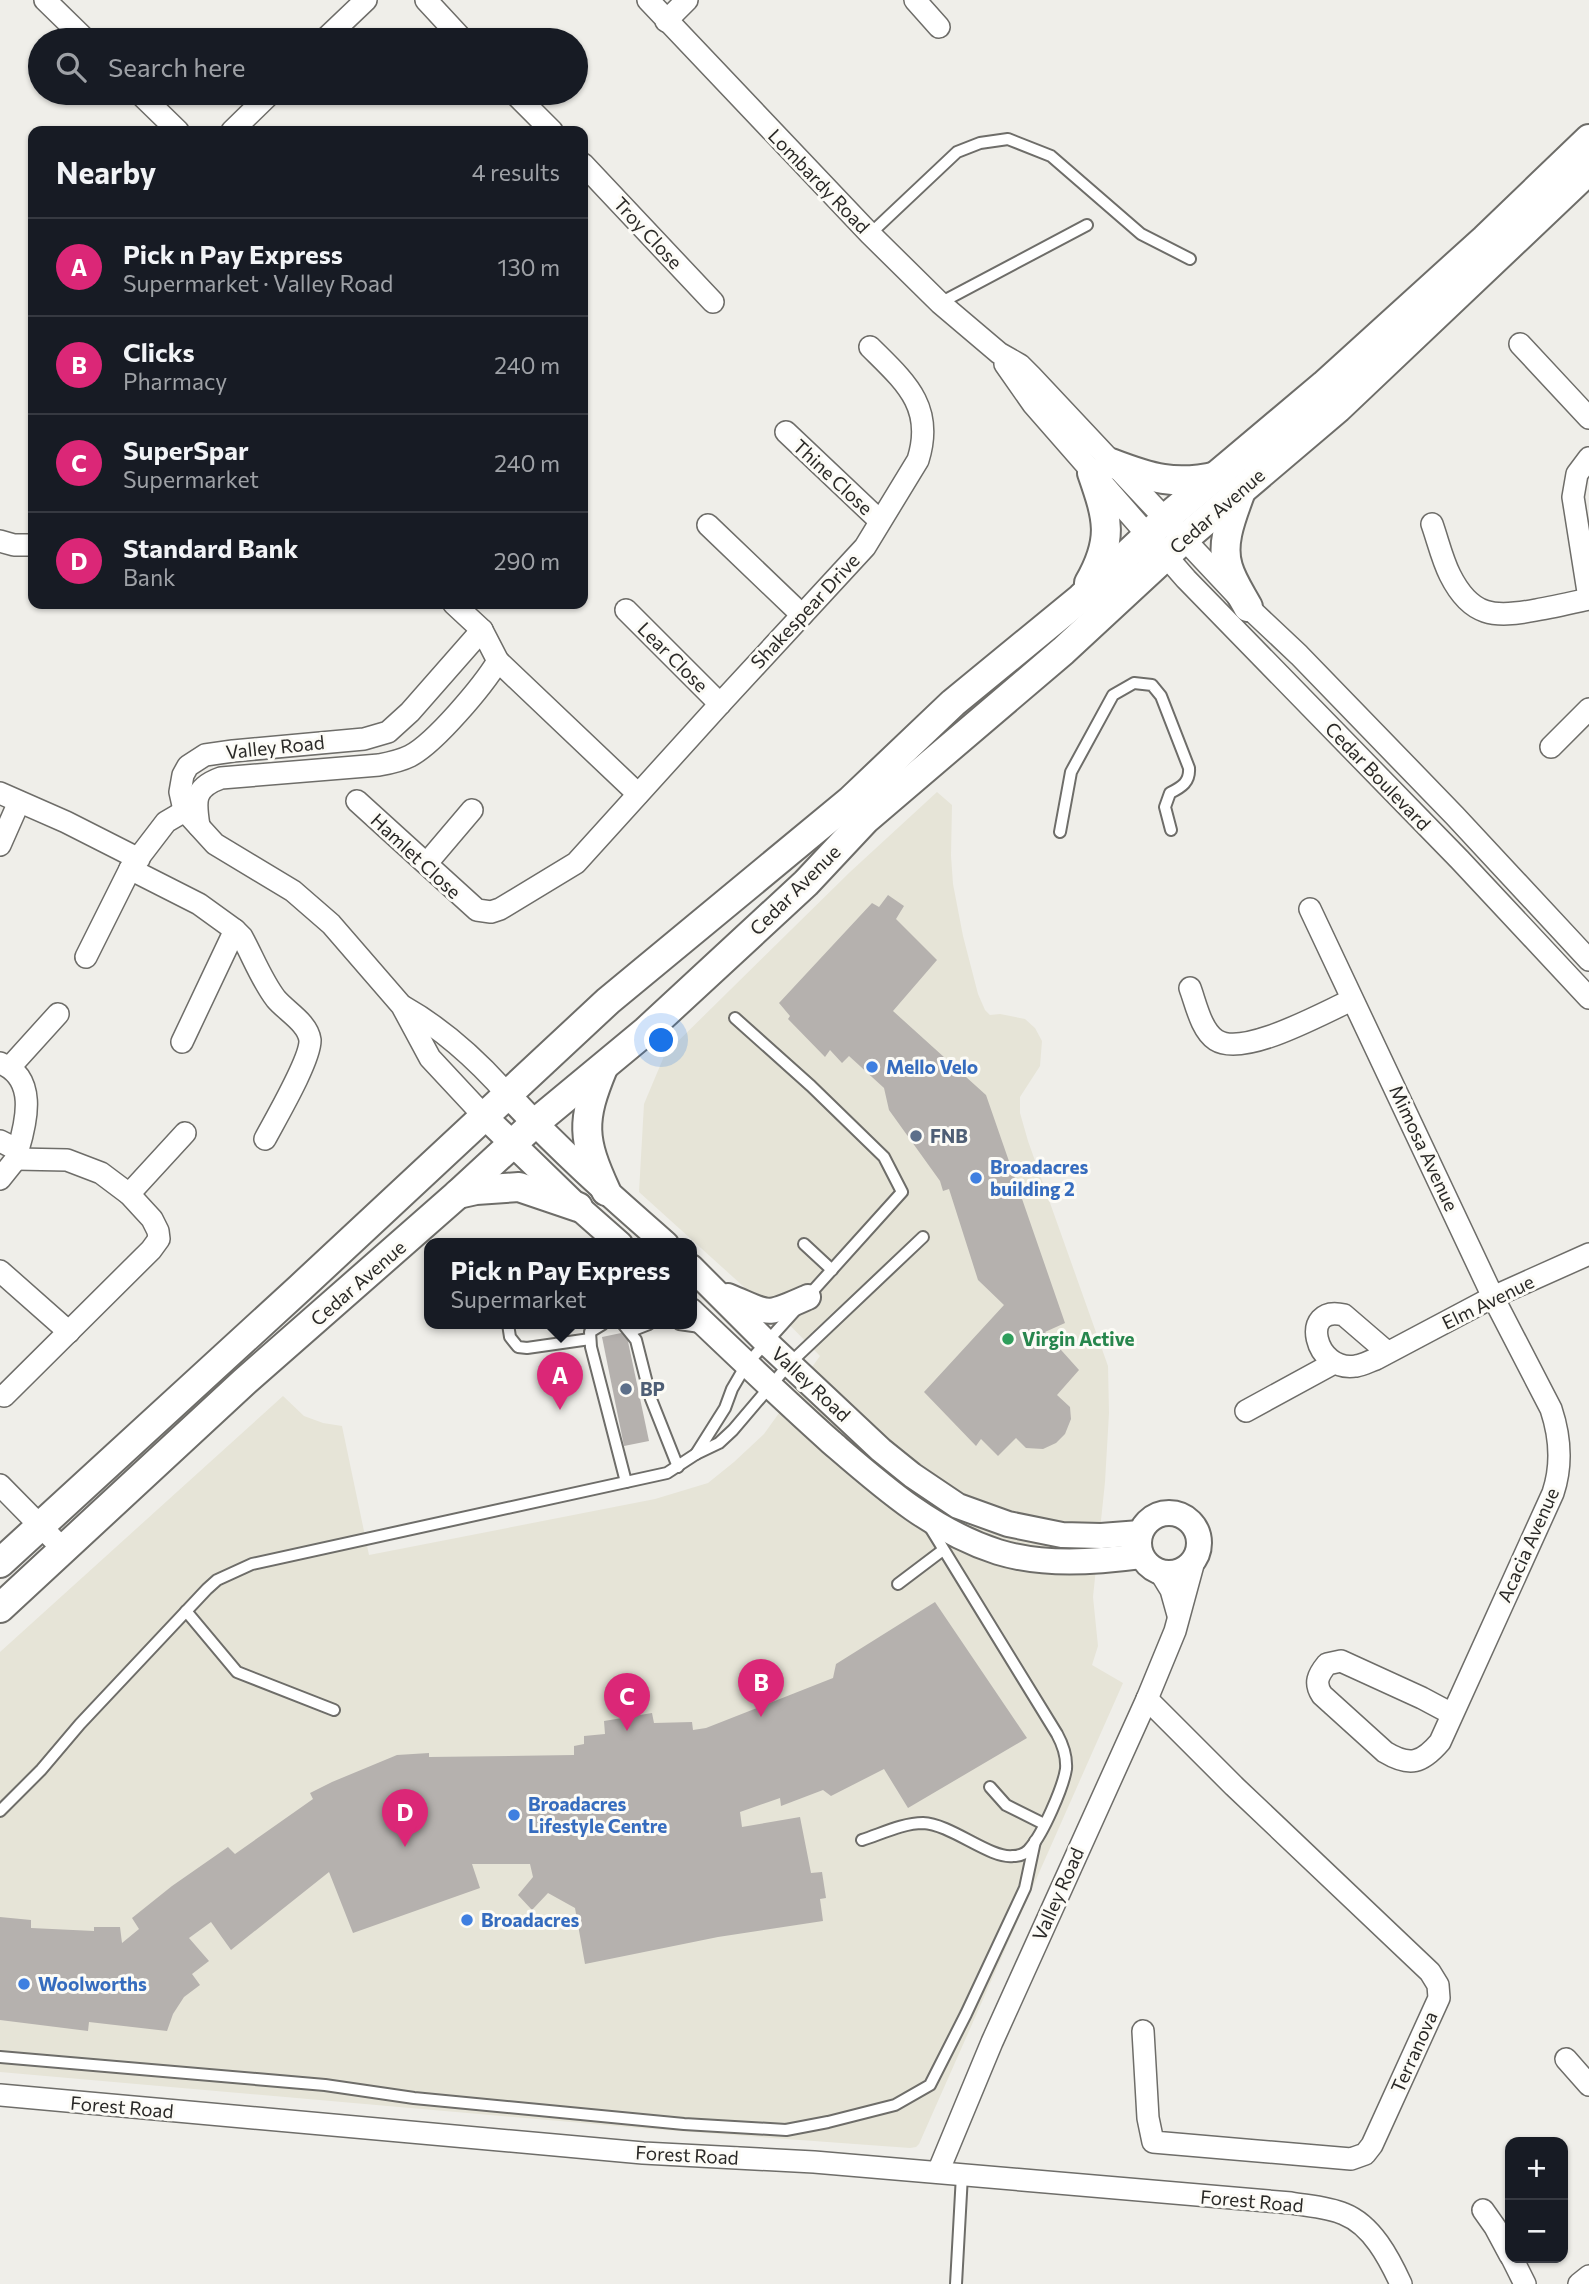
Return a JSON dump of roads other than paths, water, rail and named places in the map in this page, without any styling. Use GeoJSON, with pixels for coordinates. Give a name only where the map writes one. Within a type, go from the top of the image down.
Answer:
{"type":"FeatureCollection","features":[{"type":"Feature","properties":{"kind":"main road","name":"Cedar Avenue"},"geometry":{"type":"LineString","coordinates":[[0,1563],[608,1001],[851,800],[953,704],[1081,598],[1166,537],[1230,482],[1324,385],[1476,248],[1589,139]]}},
{"type":"Feature","properties":{"kind":"main road","name":"Cedar Avenue"},"geometry":{"type":"LineString","coordinates":[[1230,482],[1338,408],[1589,170]]}},
{"type":"Feature","properties":{"kind":"main road"},"geometry":{"type":"LineString","coordinates":[[1081,598],[1101,562],[1107,529],[1101,500],[1101,468],[1180,482],[1230,482],[1232,516],[1225,553],[1232,576],[1248,607]]}},
{"type":"Feature","properties":{"kind":"main road","name":"Cedar Avenue"},"geometry":{"type":"LineString","coordinates":[[0,1608],[244,1382],[606,1062],[646,1031],[806,883],[866,819],[1063,651],[1166,537]]}},
{"type":"Feature","properties":{"kind":"main road"},"geometry":{"type":"LineString","coordinates":[[606,1062],[586,1120],[589,1154],[606,1191]]}},
{"type":"Feature","properties":{"kind":"main road"},"geometry":{"type":"LineString","coordinates":[[458,1195],[477,1190],[519,1187],[578,1207]]}},
{"type":"Feature","properties":{"kind":"street"},"geometry":{"type":"LineString","coordinates":[[45,0],[74,28]]}},
{"type":"Feature","properties":{"kind":"street"},"geometry":{"type":"LineString","coordinates":[[337,28],[366,0]]}},
{"type":"Feature","properties":{"kind":"street"},"geometry":{"type":"LineString","coordinates":[[426,0],[452,28]]}},
{"type":"Feature","properties":{"kind":"street","name":"Lombardy Road"},"geometry":{"type":"LineString","coordinates":[[648,0],[870,234],[940,303],[999,353],[1033,404],[1101,468],[1166,537]]}},
{"type":"Feature","properties":{"kind":"street"},"geometry":{"type":"LineString","coordinates":[[666,21],[687,0]]}},
{"type":"Feature","properties":{"kind":"street"},"geometry":{"type":"LineString","coordinates":[[915,0],[939,27]]}},
{"type":"Feature","properties":{"kind":"street"},"geometry":{"type":"LineString","coordinates":[[151,105],[173,126]]}},
{"type":"Feature","properties":{"kind":"street"},"geometry":{"type":"LineString","coordinates":[[237,126],[259,105]]}},
{"type":"Feature","properties":{"kind":"street"},"geometry":{"type":"LineString","coordinates":[[526,105],[547,126]]}},
{"type":"Feature","properties":{"kind":"street","name":"Troy Close"},"geometry":{"type":"LineString","coordinates":[[588,169],[713,302]]}},
{"type":"Feature","properties":{"kind":"street"},"geometry":{"type":"LineString","coordinates":[[1520,344],[1589,418]]}},
{"type":"Feature","properties":{"kind":"street","name":"Shakespear Drive"},"geometry":{"type":"LineString","coordinates":[[477,910],[491,912],[500,909],[568,870],[865,547],[918,460],[922,446],[922,424],[911,390],[870,347]]}},
{"type":"Feature","properties":{"kind":"street","name":"Thine Close"},"geometry":{"type":"LineString","coordinates":[[786,432],[880,521]]}},
{"type":"Feature","properties":{"kind":"street"},"geometry":{"type":"LineString","coordinates":[[1432,524],[1446,565],[1457,587],[1467,600],[1486,612],[1500,616],[1589,598],[1573,497],[1577,474],[1589,458]]}},
{"type":"Feature","properties":{"kind":"street"},"geometry":{"type":"LineString","coordinates":[[708,525],[803,615]]}},
{"type":"Feature","properties":{"kind":"street","name":"Cedar Boulevard"},"geometry":{"type":"LineString","coordinates":[[1166,537],[1299,655],[1455,816],[1589,960]]}},
{"type":"Feature","properties":{"kind":"street","name":"Cedar Boulevard"},"geometry":{"type":"LineString","coordinates":[[1166,537],[1185,579],[1585,988]]}},
{"type":"Feature","properties":{"kind":"street"},"geometry":{"type":"LineString","coordinates":[[0,541],[28,545]]}},
{"type":"Feature","properties":{"kind":"street"},"geometry":{"type":"LineString","coordinates":[[459,609],[482,630],[498,661],[638,794]]}},
{"type":"Feature","properties":{"kind":"street","name":"Lear Close"},"geometry":{"type":"LineString","coordinates":[[626,610],[720,704]]}},
{"type":"Feature","properties":{"kind":"street"},"geometry":{"type":"LineString","coordinates":[[345,740],[379,736],[397,726],[482,630]]}},
{"type":"Feature","properties":{"kind":"street"},"geometry":{"type":"LineString","coordinates":[[346,768],[397,761],[422,748],[488,677],[498,661]]}},
{"type":"Feature","properties":{"kind":"street"},"geometry":{"type":"LineString","coordinates":[[1551,747],[1589,709]]}},
{"type":"Feature","properties":{"kind":"street","name":"Valley Road"},"geometry":{"type":"LineString","coordinates":[[345,740],[346,768],[228,776],[205,786],[190,807],[180,792],[183,775],[188,766],[205,755],[345,740]]}},
{"type":"Feature","properties":{"kind":"street"},"geometry":{"type":"LineString","coordinates":[[0,845],[9,797],[135,864],[199,904],[242,937],[275,998],[302,1026],[310,1040],[291,1091],[265,1139]]}},
{"type":"Feature","properties":{"kind":"street","name":"Hamlet Close"},"geometry":{"type":"LineString","coordinates":[[356,801],[477,910]]}},
{"type":"Feature","properties":{"kind":"street"},"geometry":{"type":"LineString","coordinates":[[86,957],[135,864],[166,822],[190,807],[199,827],[215,844],[307,901],[331,924],[402,1006],[430,1058],[485,1117],[613,1238]]}},
{"type":"Feature","properties":{"kind":"street"},"geometry":{"type":"LineString","coordinates":[[427,863],[472,810]]}},
{"type":"Feature","properties":{"kind":"street","name":"Mimosa Avenue"},"geometry":{"type":"LineString","coordinates":[[1310,909],[1493,1297]]}},
{"type":"Feature","properties":{"kind":"street"},"geometry":{"type":"LineString","coordinates":[[181,1042],[235,930]]}},
{"type":"Feature","properties":{"kind":"street"},"geometry":{"type":"LineString","coordinates":[[1190,988],[1209,1033],[1215,1040],[1230,1044],[1259,1041],[1352,1000]]}},
{"type":"Feature","properties":{"kind":"street"},"geometry":{"type":"LineString","coordinates":[[402,1006],[448,1038],[495,1081],[535,1124],[659,1238]]}},
{"type":"Feature","properties":{"kind":"street"},"geometry":{"type":"LineString","coordinates":[[0,1179],[27,1118],[26,1091],[20,1079],[5,1065],[58,1014]]}},
{"type":"Feature","properties":{"kind":"street"},"geometry":{"type":"LineString","coordinates":[[129,1194],[185,1133]]}},
{"type":"Feature","properties":{"kind":"street"},"geometry":{"type":"LineString","coordinates":[[4,1396],[151,1250],[159,1238],[152,1219],[129,1194],[101,1172],[67,1160],[11,1150]]}},
{"type":"Feature","properties":{"kind":"street","name":"Elm Avenue"},"geometry":{"type":"LineString","coordinates":[[1246,1411],[1334,1363],[1359,1366],[1493,1297],[1589,1254]]}},
{"type":"Feature","properties":{"kind":"street"},"geometry":{"type":"LineString","coordinates":[[0,1271],[69,1332]]}},
{"type":"Feature","properties":{"kind":"street","name":"Valley Road"},"geometry":{"type":"LineString","coordinates":[[697,1273],[881,1450],[958,1506],[1008,1524],[1034,1530],[1062,1535],[1101,1536],[1147,1554]]}},
{"type":"Feature","properties":{"kind":"street"},"geometry":{"type":"LineString","coordinates":[[715,1290],[761,1311],[778,1310],[808,1297]]}},
{"type":"Feature","properties":{"kind":"street","name":"Acacia Avenue"},"geometry":{"type":"LineString","coordinates":[[1452,1714],[1341,1661],[1327,1664],[1317,1678],[1318,1689],[1322,1695],[1395,1758],[1406,1761],[1421,1760],[1440,1742],[1553,1493],[1558,1469],[1556,1426],[1550,1409],[1493,1297]]}},
{"type":"Feature","properties":{"kind":"street"},"geometry":{"type":"LineString","coordinates":[[1334,1363],[1322,1351],[1315,1331],[1318,1323],[1327,1315],[1336,1313],[1349,1318],[1387,1352]]}},
{"type":"Feature","properties":{"kind":"street","name":"Valley Road"},"geometry":{"type":"LineString","coordinates":[[697,1317],[768,1386],[874,1480],[937,1525],[998,1552],[1023,1558],[1087,1561],[1147,1554]]}},
{"type":"Feature","properties":{"kind":"street"},"geometry":{"type":"LineString","coordinates":[[0,1485],[64,1550]]}},
{"type":"Feature","properties":{"kind":"street"},"geometry":{"type":"LineString","coordinates":[[923,1516],[933,1490]]}},
{"type":"Feature","properties":{"kind":"street"},"geometry":{"type":"LineString","coordinates":[[1147,1554],[1179,1572],[1194,1561],[1199,1541],[1196,1531],[1185,1517],[1175,1513],[1153,1517],[1145,1524],[1147,1554],[1171,1590],[1178,1617]]}},
{"type":"Feature","properties":{"kind":"street","name":"Valley Road"},"geometry":{"type":"LineString","coordinates":[[938,2172],[992,2042],[1147,1699],[1175,1631],[1194,1561]]}},
{"type":"Feature","properties":{"kind":"street","name":"Terranova"},"geometry":{"type":"LineString","coordinates":[[1143,2031],[1148,2118],[1153,2142],[1351,2159],[1365,2154],[1372,2145],[1440,1991],[1430,1972],[1234,1786],[1147,1699]]}},
{"type":"Feature","properties":{"kind":"street"},"geometry":{"type":"LineString","coordinates":[[1566,2059],[1589,2085]]}},
{"type":"Feature","properties":{"kind":"street","name":"Forest Road"},"geometry":{"type":"LineString","coordinates":[[0,2095],[643,2153],[814,2162],[1291,2203],[1345,2214],[1357,2221],[1384,2250],[1401,2284]]}},
{"type":"Feature","properties":{"kind":"street"},"geometry":{"type":"LineString","coordinates":[[1483,2210],[1505,2246]]}},
{"type":"Feature","properties":{"kind":"street"},"geometry":{"type":"LineString","coordinates":[[1514,2263],[1525,2284]]}},
{"type":"Feature","properties":{"kind":"street"},"geometry":{"type":"LineString","coordinates":[[1579,2284],[1589,2276]]}},
{"type":"Feature","properties":{"kind":"lane"},"geometry":{"type":"LineString","coordinates":[[870,234],[957,152],[980,143],[1008,139],[1051,156],[1141,234],[1190,258]]}},
{"type":"Feature","properties":{"kind":"lane"},"geometry":{"type":"LineString","coordinates":[[940,303],[1087,225]]}},
{"type":"Feature","properties":{"kind":"lane"},"geometry":{"type":"LineString","coordinates":[[1060,832],[1071,772],[1113,695],[1134,683],[1152,685],[1161,696],[1189,768],[1190,776],[1182,787],[1170,793],[1165,807],[1171,830]]}},
{"type":"Feature","properties":{"kind":"lane"},"geometry":{"type":"LineString","coordinates":[[696,1454],[725,1408],[746,1365],[902,1192],[884,1157],[735,1018]]}},
{"type":"Feature","properties":{"kind":"lane"},"geometry":{"type":"LineString","coordinates":[[0,1811],[217,1580],[252,1564],[658,1476],[678,1467],[696,1454],[719,1443],[733,1430],[790,1363],[923,1237]]}},
{"type":"Feature","properties":{"kind":"lane"},"geometry":{"type":"LineString","coordinates":[[804,1244],[832,1270]]}},
{"type":"Feature","properties":{"kind":"lane"},"geometry":{"type":"LineString","coordinates":[[697,1326],[709,1328]]}},
{"type":"Feature","properties":{"kind":"lane"},"geometry":{"type":"LineString","coordinates":[[509,1329],[517,1348],[590,1339]]}},
{"type":"Feature","properties":{"kind":"lane"},"geometry":{"type":"LineString","coordinates":[[595,1329],[590,1332],[590,1339],[626,1482]]}},
{"type":"Feature","properties":{"kind":"lane"},"geometry":{"type":"LineString","coordinates":[[628,1329],[636,1340],[651,1399],[678,1467]]}},
{"type":"Feature","properties":{"kind":"lane"},"geometry":{"type":"LineString","coordinates":[[862,1840],[922,1823],[941,1827],[1006,1856],[1025,1853],[1044,1824],[1063,1783],[1066,1770],[1063,1745],[923,1516]]}},
{"type":"Feature","properties":{"kind":"lane"},"geometry":{"type":"LineString","coordinates":[[898,1584],[943,1550]]}},
{"type":"Feature","properties":{"kind":"lane"},"geometry":{"type":"LineString","coordinates":[[186,1611],[237,1672],[334,1710]]}},
{"type":"Feature","properties":{"kind":"lane"},"geometry":{"type":"LineString","coordinates":[[990,1787],[1006,1805],[1044,1824]]}},
{"type":"Feature","properties":{"kind":"lane"},"geometry":{"type":"LineString","coordinates":[[0,2057],[313,2084],[415,2098],[670,2123],[786,2130],[828,2122],[895,2105],[930,2085],[1025,1888],[1035,1841]]}},
{"type":"Feature","properties":{"kind":"lane"},"geometry":{"type":"LineString","coordinates":[[956,2284],[962,2175]]}},
{"type":"Feature","properties":{"kind":"place","name":"Mello Velo"},"geometry":{"type":"Point","coordinates":[872,1067]}},
{"type":"Feature","properties":{"kind":"place","name":"FNB"},"geometry":{"type":"Point","coordinates":[916,1136]}},
{"type":"Feature","properties":{"kind":"place","name":"Broadacres building 2"},"geometry":{"type":"Point","coordinates":[976,1178]}},
{"type":"Feature","properties":{"kind":"place","name":"Virgin Active"},"geometry":{"type":"Point","coordinates":[1008,1339]}},
{"type":"Feature","properties":{"kind":"place","name":"BP"},"geometry":{"type":"Point","coordinates":[626,1389]}},
{"type":"Feature","properties":{"kind":"place","name":"Pick n Pay Express"},"geometry":{"type":"Point","coordinates":[560,1410]}},
{"type":"Feature","properties":{"kind":"place","name":"Clicks"},"geometry":{"type":"Point","coordinates":[761,1717]}},
{"type":"Feature","properties":{"kind":"place","name":"SuperSpar"},"geometry":{"type":"Point","coordinates":[627,1731]}},
{"type":"Feature","properties":{"kind":"place","name":"Broadacres Lifestyle Centre"},"geometry":{"type":"Point","coordinates":[514,1815]}},
{"type":"Feature","properties":{"kind":"place","name":"Standard Bank"},"geometry":{"type":"Point","coordinates":[405,1847]}},
{"type":"Feature","properties":{"kind":"place","name":"Broadacres"},"geometry":{"type":"Point","coordinates":[467,1920]}},
{"type":"Feature","properties":{"kind":"place","name":"Woolworths"},"geometry":{"type":"Point","coordinates":[24,1984]}}]}
